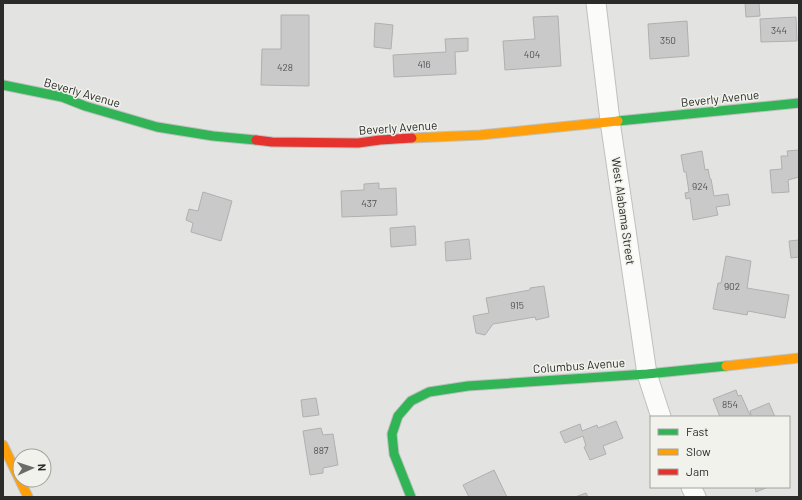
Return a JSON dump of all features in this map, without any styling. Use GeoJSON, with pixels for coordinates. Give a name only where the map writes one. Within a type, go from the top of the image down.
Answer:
{"type":"FeatureCollection","features":[{"type":"Feature","properties":{"kind":"street","name":"West Alabama Street"},"geometry":{"type":"LineString","coordinates":[[596,3],[610,122],[647,374],[661,416]]}},
{"type":"Feature","properties":{"kind":"street","name":"Beverly Avenue"},"geometry":{"type":"LineString","coordinates":[[3,85],[62,97],[157,127],[213,136],[272,142],[315,143],[480,135],[799,103]]}},
{"type":"Feature","properties":{"kind":"street","name":"Columbus Avenue"},"geometry":{"type":"LineString","coordinates":[[411,497],[394,454],[392,434],[398,416],[411,401],[428,392],[468,386],[647,374],[799,358]]}},
{"type":"Feature","properties":{"kind":"street"},"geometry":{"type":"LineString","coordinates":[[3,444],[28,497]]}},
{"type":"Feature","properties":{"kind":"building"},"geometry":{"type":"Polygon","coordinates":[[[745,3],[759,3],[760,16],[746,17],[745,3]]]}},
{"type":"Feature","properties":{"kind":"building"},"geometry":{"type":"Polygon","coordinates":[[[281,15],[309,15],[309,86],[261,85],[262,49],[281,49],[281,15]]]}},
{"type":"Feature","properties":{"kind":"building"},"geometry":{"type":"Polygon","coordinates":[[[558,16],[561,66],[505,70],[503,41],[535,39],[533,17],[558,16]]]}},
{"type":"Feature","properties":{"kind":"building"},"geometry":{"type":"Polygon","coordinates":[[[796,17],[797,41],[761,42],[760,19],[796,17]]]}},
{"type":"Feature","properties":{"kind":"building"},"geometry":{"type":"Polygon","coordinates":[[[687,21],[689,56],[650,59],[648,24],[687,21]]]}},
{"type":"Feature","properties":{"kind":"building"},"geometry":{"type":"Polygon","coordinates":[[[375,23],[393,25],[391,49],[374,47],[375,23]]]}},
{"type":"Feature","properties":{"kind":"building"},"geometry":{"type":"Polygon","coordinates":[[[468,38],[468,51],[455,52],[456,74],[394,77],[393,55],[446,52],[445,39],[468,38]]]}},
{"type":"Feature","properties":{"kind":"building"},"geometry":{"type":"Polygon","coordinates":[[[799,150],[799,177],[788,180],[789,192],[772,193],[770,170],[782,169],[781,156],[788,156],[787,151],[799,150]]]}},
{"type":"Feature","properties":{"kind":"building"},"geometry":{"type":"Polygon","coordinates":[[[702,151],[705,170],[708,169],[714,196],[728,194],[730,205],[716,207],[718,215],[693,220],[690,198],[686,199],[685,193],[689,192],[686,172],[684,172],[681,155],[702,151]]]}},
{"type":"Feature","properties":{"kind":"building"},"geometry":{"type":"Polygon","coordinates":[[[379,183],[379,189],[396,188],[397,215],[342,217],[341,191],[364,190],[364,184],[379,183]]]}},
{"type":"Feature","properties":{"kind":"building"},"geometry":{"type":"Polygon","coordinates":[[[203,192],[232,201],[221,241],[191,232],[193,223],[186,220],[189,209],[198,211],[203,192]]]}},
{"type":"Feature","properties":{"kind":"building"},"geometry":{"type":"Polygon","coordinates":[[[415,226],[416,245],[391,247],[390,228],[415,226]]]}},
{"type":"Feature","properties":{"kind":"building"},"geometry":{"type":"Polygon","coordinates":[[[469,239],[471,259],[446,261],[445,242],[469,239]]]}},
{"type":"Feature","properties":{"kind":"building"},"geometry":{"type":"Polygon","coordinates":[[[799,240],[799,257],[791,258],[789,241],[799,240]]]}},
{"type":"Feature","properties":{"kind":"building"},"geometry":{"type":"Polygon","coordinates":[[[726,256],[751,261],[747,288],[789,295],[785,318],[748,311],[747,315],[713,309],[718,283],[721,283],[726,256]]]}},
{"type":"Feature","properties":{"kind":"building"},"geometry":{"type":"Polygon","coordinates":[[[544,286],[549,317],[536,320],[535,317],[493,324],[485,335],[476,333],[473,316],[489,313],[486,298],[544,286]]]}},
{"type":"Feature","properties":{"kind":"building"},"geometry":{"type":"Polygon","coordinates":[[[736,390],[738,396],[741,395],[750,415],[750,411],[769,403],[775,416],[720,416],[713,399],[736,390]]]}},
{"type":"Feature","properties":{"kind":"building"},"geometry":{"type":"Polygon","coordinates":[[[316,398],[319,415],[303,417],[301,400],[316,398]]]}},
{"type":"Feature","properties":{"kind":"building"},"geometry":{"type":"Polygon","coordinates":[[[616,421],[623,438],[603,446],[606,454],[590,460],[584,447],[586,446],[583,436],[565,443],[560,432],[580,424],[582,431],[597,425],[598,428],[616,421]]]}},
{"type":"Feature","properties":{"kind":"building"},"geometry":{"type":"Polygon","coordinates":[[[321,428],[323,435],[333,434],[338,465],[323,468],[323,473],[310,475],[303,431],[321,428]]]}},
{"type":"Feature","properties":{"kind":"building"},"geometry":{"type":"Polygon","coordinates":[[[494,470],[507,497],[469,497],[463,485],[494,470]]]}},
{"type":"Feature","properties":{"kind":"building"},"geometry":{"type":"Polygon","coordinates":[[[755,488],[766,488],[756,492],[755,488]]]}},
{"type":"Feature","properties":{"kind":"building"},"geometry":{"type":"Polygon","coordinates":[[[586,493],[588,497],[575,497],[586,493]]]}},
{"type":"Feature","properties":{"kind":"traffic: fast"},"geometry":{"type":"LineString","coordinates":[[3,85],[62,97],[85,106],[157,127],[213,136],[256,140]]}},
{"type":"Feature","properties":{"kind":"traffic: fast"},"geometry":{"type":"LineString","coordinates":[[618,121],[799,103]]}},
{"type":"Feature","properties":{"kind":"traffic: fast"},"geometry":{"type":"LineString","coordinates":[[411,497],[394,454],[392,434],[398,416],[411,401],[429,392],[468,386],[647,374],[726,366]]}},
{"type":"Feature","properties":{"kind":"traffic: slow"},"geometry":{"type":"LineString","coordinates":[[412,138],[480,135],[618,121]]}},
{"type":"Feature","properties":{"kind":"traffic: slow"},"geometry":{"type":"LineString","coordinates":[[726,366],[799,358]]}},
{"type":"Feature","properties":{"kind":"traffic: slow"},"geometry":{"type":"LineString","coordinates":[[3,445],[28,497]]}},
{"type":"Feature","properties":{"kind":"traffic: jam"},"geometry":{"type":"LineString","coordinates":[[256,140],[272,142],[358,143],[412,138]]}}]}
